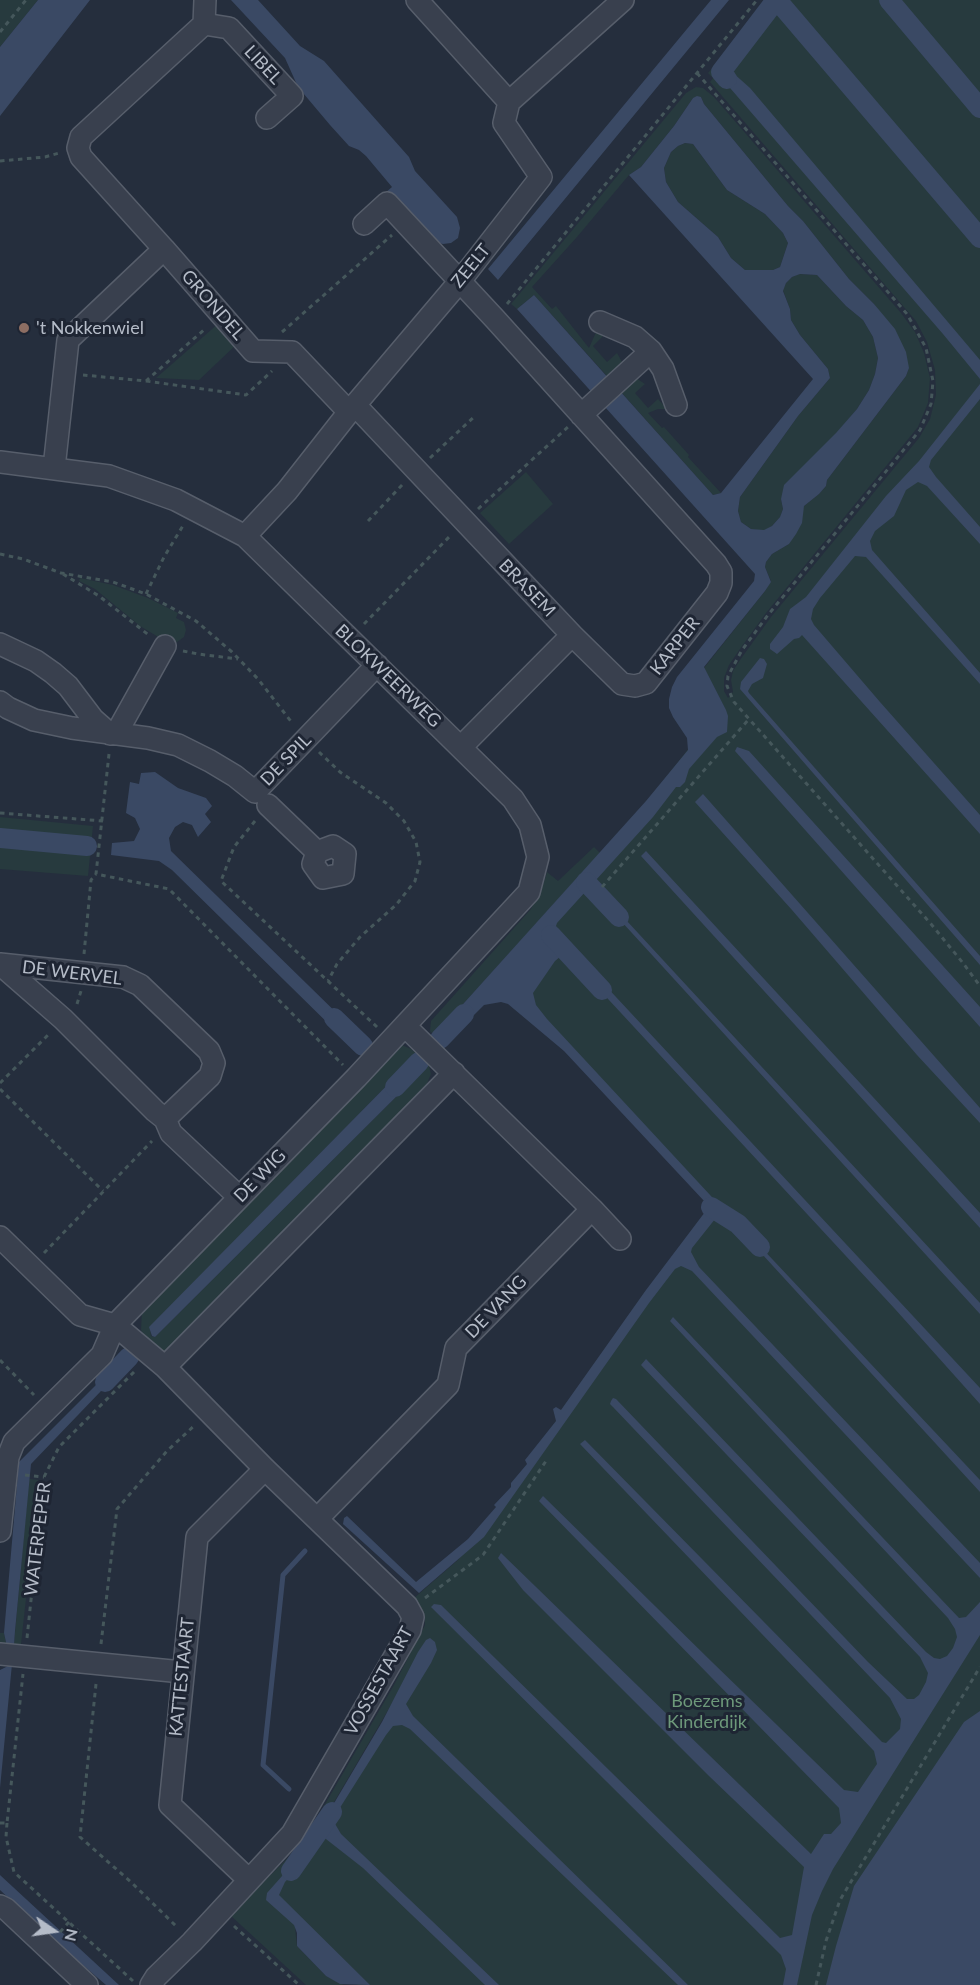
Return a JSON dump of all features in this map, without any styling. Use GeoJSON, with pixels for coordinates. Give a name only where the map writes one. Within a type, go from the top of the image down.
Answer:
{"type":"FeatureCollection","features":[{"type":"Feature","properties":{"kind":"street"},"geometry":{"type":"LineString","coordinates":[[54,468],[68,340],[164,249],[81,157],[78,148],[81,137],[204,24],[205,0]]}},
{"type":"Feature","properties":{"kind":"street"},"geometry":{"type":"LineString","coordinates":[[417,0],[509,102],[623,0]]}},
{"type":"Feature","properties":{"kind":"street","name":"LIBEL"},"geometry":{"type":"LineString","coordinates":[[204,24],[229,28],[292,96],[267,117]]}},
{"type":"Feature","properties":{"kind":"street","name":"ZEELT"},"geometry":{"type":"LineString","coordinates":[[245,536],[287,491],[352,409],[460,281],[541,177],[504,123],[509,102]]}},
{"type":"Feature","properties":{"kind":"street"},"geometry":{"type":"LineString","coordinates":[[364,224],[387,204],[460,281]]}},
{"type":"Feature","properties":{"kind":"street","name":"GRONDEL"},"geometry":{"type":"LineString","coordinates":[[164,249],[253,351],[292,352]]}},
{"type":"Feature","properties":{"kind":"street","name":"KARPER"},"geometry":{"type":"LineString","coordinates":[[460,281],[495,319],[588,409],[721,572],[721,583],[717,593],[646,683],[635,686],[622,684],[572,635]]}},
{"type":"Feature","properties":{"kind":"street"},"geometry":{"type":"LineString","coordinates":[[600,322],[635,337],[651,351],[663,369],[676,405]]}},
{"type":"Feature","properties":{"kind":"street"},"geometry":{"type":"LineString","coordinates":[[588,409],[651,351]]}},
{"type":"Feature","properties":{"kind":"street"},"geometry":{"type":"LineString","coordinates":[[292,352],[352,409]]}},
{"type":"Feature","properties":{"kind":"street","name":"BRASEM"},"geometry":{"type":"LineString","coordinates":[[352,409],[572,635]]}},
{"type":"Feature","properties":{"kind":"street","name":"BLOKWEERWEG"},"geometry":{"type":"LineString","coordinates":[[0,462],[109,476],[176,500],[245,536],[513,799],[530,825],[538,857],[529,892],[398,1033]]}},
{"type":"Feature","properties":{"kind":"street"},"geometry":{"type":"LineString","coordinates":[[461,747],[572,635]]}},
{"type":"Feature","properties":{"kind":"street"},"geometry":{"type":"LineString","coordinates":[[0,644],[36,661],[53,673],[68,686],[93,719],[113,734],[165,646]]}},
{"type":"Feature","properties":{"kind":"street","name":"DE SPIL"},"geometry":{"type":"LineString","coordinates":[[0,702],[34,720],[148,738],[178,746],[210,760],[255,792],[377,665]]}},
{"type":"Feature","properties":{"kind":"street"},"geometry":{"type":"LineString","coordinates":[[268,805],[317,852]]}},
{"type":"Feature","properties":{"kind":"street","name":"DE WERVEL"},"geometry":{"type":"LineString","coordinates":[[0,964],[123,977],[140,985],[209,1051],[214,1063],[210,1076],[167,1122]]}},
{"type":"Feature","properties":{"kind":"street","name":"DE WERVEL"},"geometry":{"type":"LineString","coordinates":[[0,964],[63,1019],[167,1122],[171,1133],[239,1197]]}},
{"type":"Feature","properties":{"kind":"street"},"geometry":{"type":"LineString","coordinates":[[398,1033],[454,1073],[620,1239]]}},
{"type":"Feature","properties":{"kind":"street","name":"DE WIG"},"geometry":{"type":"LineString","coordinates":[[115,1325],[398,1033]]}},
{"type":"Feature","properties":{"kind":"street"},"geometry":{"type":"LineString","coordinates":[[158,1361],[454,1073]]}},
{"type":"Feature","properties":{"kind":"street","name":"DE VANG"},"geometry":{"type":"LineString","coordinates":[[318,1518],[448,1385],[456,1348],[592,1209]]}},
{"type":"Feature","properties":{"kind":"street"},"geometry":{"type":"LineString","coordinates":[[0,1237],[80,1315],[115,1325],[102,1355],[14,1442],[8,1457],[0,1531]]}},
{"type":"Feature","properties":{"kind":"street","name":"VOSSESTAART"},"geometry":{"type":"LineString","coordinates":[[115,1325],[158,1361],[407,1606],[413,1617],[410,1630],[292,1834],[156,1977],[144,1984]]}},
{"type":"Feature","properties":{"kind":"street","name":"KATTESTAART"},"geometry":{"type":"LineString","coordinates":[[249,1880],[170,1805],[197,1537],[266,1469]]}},
{"type":"Feature","properties":{"kind":"street"},"geometry":{"type":"LineString","coordinates":[[0,1654],[182,1672]]}},
{"type":"Feature","properties":{"kind":"street"},"geometry":{"type":"LineString","coordinates":[[0,1906],[6,1909],[87,1985]]}},
{"type":"Feature","properties":{"kind":"path"},"geometry":{"type":"LineString","coordinates":[[0,32],[26,0]]}},
{"type":"Feature","properties":{"kind":"path"},"geometry":{"type":"LineString","coordinates":[[495,319],[757,0]]}},
{"type":"Feature","properties":{"kind":"path"},"geometry":{"type":"LineString","coordinates":[[697,73],[906,314],[926,348],[933,373],[931,404],[920,430],[768,615],[732,667],[728,676],[730,693],[734,702],[931,924],[980,986]]}},
{"type":"Feature","properties":{"kind":"path"},"geometry":{"type":"LineString","coordinates":[[0,161],[45,158],[78,148]]}},
{"type":"Feature","properties":{"kind":"path"},"geometry":{"type":"LineString","coordinates":[[64,374],[146,381],[246,395],[292,352],[282,333],[406,223]]}},
{"type":"Feature","properties":{"kind":"path"},"geometry":{"type":"LineString","coordinates":[[146,381],[221,315]]}},
{"type":"Feature","properties":{"kind":"path"},"geometry":{"type":"LineString","coordinates":[[146,594],[164,557],[193,509]]}},
{"type":"Feature","properties":{"kind":"path"},"geometry":{"type":"LineString","coordinates":[[0,554],[23,559],[61,573],[113,582],[146,594],[196,621],[258,679],[306,740],[340,772],[386,803],[404,821],[416,842],[420,862],[415,881],[396,905],[360,937],[337,964],[328,981]]}},
{"type":"Feature","properties":{"kind":"path"},"geometry":{"type":"LineString","coordinates":[[61,573],[99,596],[141,631],[165,646],[198,654],[238,658]]}},
{"type":"Feature","properties":{"kind":"path"},"geometry":{"type":"LineString","coordinates":[[602,887],[749,719]]}},
{"type":"Feature","properties":{"kind":"path"},"geometry":{"type":"LineString","coordinates":[[113,734],[96,874],[169,888],[356,1078]]}},
{"type":"Feature","properties":{"kind":"path"},"geometry":{"type":"LineString","coordinates":[[268,805],[234,847],[221,881],[328,981],[398,1033]]}},
{"type":"Feature","properties":{"kind":"path"},"geometry":{"type":"LineString","coordinates":[[0,813],[103,821]]}},
{"type":"Feature","properties":{"kind":"path"},"geometry":{"type":"LineString","coordinates":[[0,1089],[104,1191]]}},
{"type":"Feature","properties":{"kind":"path"},"geometry":{"type":"LineString","coordinates":[[30,1266],[104,1191],[167,1122]]}},
{"type":"Feature","properties":{"kind":"path"},"geometry":{"type":"LineString","coordinates":[[0,1360],[48,1408]]}},
{"type":"Feature","properties":{"kind":"path","name":"WATERPEPER"},"geometry":{"type":"LineString","coordinates":[[144,1984],[130,1981],[15,1872],[6,1837],[44,1477],[59,1447],[158,1361]]}},
{"type":"Feature","properties":{"kind":"path"},"geometry":{"type":"LineString","coordinates":[[433,1592],[483,1555],[546,1461]]}},
{"type":"Feature","properties":{"kind":"path"},"geometry":{"type":"LineString","coordinates":[[36,1476],[44,1477]]}},
{"type":"Feature","properties":{"kind":"path"},"geometry":{"type":"LineString","coordinates":[[816,1985],[826,1941],[840,1900],[980,1667]]}},
{"type":"Feature","properties":{"kind":"path"},"geometry":{"type":"LineString","coordinates":[[1,1823],[7,1823]]}},
{"type":"Feature","properties":{"kind":"path"},"geometry":{"type":"LineString","coordinates":[[219,1912],[299,1985]]}},
{"type":"Feature","properties":{"kind":"path"},"geometry":{"type":"LineString","coordinates":[[64,1927],[69,1922]]}},
{"type":"Feature","properties":{"kind":"green space"},"geometry":{"type":"Polygon","coordinates":[[[0,0],[38,0],[0,47],[0,0]]]}},
{"type":"Feature","properties":{"kind":"green space","name":"Boezems Kinderdijk"},"geometry":{"type":"Polygon","coordinates":[[[771,0],[980,0],[980,1985],[358,1985],[295,1928],[297,1946],[326,1976],[344,1985],[306,1985],[230,1915],[300,1846],[324,1806],[394,1685],[425,1625],[424,1612],[413,1599],[458,1560],[715,1209],[498,977],[603,857],[723,705],[704,668],[765,591],[771,581],[765,567],[766,562],[772,554],[789,544],[804,506],[826,486],[827,480],[906,376],[909,368],[874,304],[849,279],[704,104],[701,97],[693,98],[641,167],[629,175],[532,287],[552,309],[556,306],[589,348],[597,330],[603,336],[593,346],[607,362],[617,353],[622,362],[607,376],[534,295],[517,309],[511,304],[686,93],[696,87],[703,88],[714,97],[915,332],[924,353],[930,378],[928,403],[918,427],[766,613],[740,649],[729,665],[724,678],[724,691],[728,698],[733,692],[731,680],[733,671],[740,660],[771,617],[919,438],[930,419],[936,395],[935,370],[927,342],[916,321],[710,82],[713,78],[708,73],[771,0]],[[435,1646],[401,1688],[317,1831],[435,1646]]]}},
{"type":"Feature","properties":{"kind":"green space"},"geometry":{"type":"Polygon","coordinates":[[[685,143],[693,144],[727,190],[765,214],[783,233],[788,243],[780,267],[773,270],[745,270],[731,258],[718,237],[678,202],[666,182],[664,168],[671,152],[685,143]]]}},
{"type":"Feature","properties":{"kind":"green space"},"geometry":{"type":"Polygon","coordinates":[[[799,274],[817,275],[846,306],[863,320],[873,337],[878,358],[875,374],[869,390],[857,409],[781,499],[783,509],[780,517],[764,531],[751,529],[741,522],[738,511],[740,497],[798,416],[830,378],[828,369],[800,335],[791,320],[790,309],[783,290],[792,277],[799,274]]]}},
{"type":"Feature","properties":{"kind":"green space"},"geometry":{"type":"Polygon","coordinates":[[[219,323],[238,343],[199,380],[156,378],[219,323]]]}},
{"type":"Feature","properties":{"kind":"green space"},"geometry":{"type":"Polygon","coordinates":[[[636,378],[645,384],[635,393],[648,408],[658,399],[667,409],[658,409],[648,413],[662,428],[664,427],[721,493],[713,495],[621,392],[636,378]]]}},
{"type":"Feature","properties":{"kind":"green space"},"geometry":{"type":"Polygon","coordinates":[[[526,472],[553,504],[509,544],[480,513],[526,472]]]}},
{"type":"Feature","properties":{"kind":"green space"},"geometry":{"type":"Polygon","coordinates":[[[80,578],[113,585],[148,598],[178,613],[176,618],[184,622],[186,630],[184,637],[177,642],[165,641],[140,626],[95,589],[79,581],[80,578]]]}},
{"type":"Feature","properties":{"kind":"green space"},"geometry":{"type":"Polygon","coordinates":[[[0,817],[93,826],[88,876],[0,869],[0,817]]]}},
{"type":"Feature","properties":{"kind":"green space"},"geometry":{"type":"Polygon","coordinates":[[[594,847],[600,853],[446,1023],[448,1032],[440,1041],[430,1031],[431,1021],[531,909],[547,872],[558,881],[594,847]]]}},
{"type":"Feature","properties":{"kind":"green space"},"geometry":{"type":"Polygon","coordinates":[[[402,1045],[411,1049],[429,1066],[431,1074],[423,1093],[176,1345],[164,1351],[148,1342],[141,1330],[142,1309],[402,1045]],[[407,1065],[150,1327],[151,1336],[155,1337],[415,1078],[416,1072],[407,1065]]]}},
{"type":"Feature","properties":{"kind":"green space"},"geometry":{"type":"Polygon","coordinates":[[[29,1479],[39,1480],[21,1644],[13,1649],[0,1645],[0,1633],[4,1633],[7,1647],[14,1644],[29,1479]]]}},
{"type":"Feature","properties":{"kind":"water"},"geometry":{"type":"Polygon","coordinates":[[[38,0],[90,0],[0,116],[0,47],[38,0]]]}},
{"type":"Feature","properties":{"kind":"water"},"geometry":{"type":"Polygon","coordinates":[[[231,0],[258,0],[300,46],[324,61],[409,157],[415,171],[457,217],[460,228],[458,238],[451,243],[443,244],[431,241],[421,233],[385,193],[392,187],[366,156],[349,146],[330,125],[298,87],[285,58],[231,0]]]}},
{"type":"Feature","properties":{"kind":"water"},"geometry":{"type":"Polygon","coordinates":[[[711,0],[729,0],[498,280],[488,269],[711,0]]]}},
{"type":"Feature","properties":{"kind":"water"},"geometry":{"type":"Polygon","coordinates":[[[728,58],[732,60],[729,68],[732,72],[750,88],[980,360],[980,379],[724,81],[714,74],[717,67],[728,58]]]}},
{"type":"Feature","properties":{"kind":"water"},"geometry":{"type":"Polygon","coordinates":[[[701,97],[704,104],[849,279],[895,329],[906,352],[909,368],[906,376],[827,480],[826,486],[804,506],[802,523],[796,534],[789,544],[772,554],[766,562],[765,567],[771,582],[704,667],[726,710],[727,732],[717,737],[689,769],[685,782],[680,787],[676,787],[653,817],[557,923],[556,926],[566,939],[572,953],[561,956],[555,961],[533,993],[536,1005],[547,1019],[723,1209],[692,1248],[691,1252],[699,1267],[980,1563],[980,1578],[692,1271],[681,1266],[675,1269],[649,1303],[484,1537],[419,1593],[343,1524],[344,1518],[347,1516],[416,1582],[468,1539],[511,1487],[511,1483],[527,1464],[525,1460],[556,1421],[553,1409],[556,1407],[561,1410],[646,1290],[705,1212],[705,1202],[564,1051],[508,1004],[501,1002],[484,1005],[455,1034],[451,1034],[446,1029],[446,1023],[646,801],[688,750],[687,738],[669,708],[672,687],[677,677],[754,581],[755,574],[517,309],[534,295],[713,495],[721,493],[813,379],[629,175],[641,167],[693,98],[701,97]],[[685,143],[671,152],[664,168],[666,182],[678,202],[718,237],[731,258],[745,270],[773,270],[780,267],[788,243],[783,233],[765,214],[727,190],[693,144],[685,143]],[[800,274],[792,277],[786,283],[783,291],[790,309],[791,320],[800,335],[828,369],[830,378],[798,416],[740,497],[738,511],[741,522],[751,529],[764,530],[772,526],[780,517],[783,509],[781,499],[784,485],[857,409],[869,390],[875,374],[878,358],[873,337],[863,320],[846,306],[817,275],[800,274]]]}},
{"type":"Feature","properties":{"kind":"water"},"geometry":{"type":"Polygon","coordinates":[[[980,384],[980,399],[931,460],[929,467],[980,527],[980,544],[927,486],[918,482],[906,490],[894,516],[875,531],[870,541],[872,550],[980,673],[980,684],[866,557],[855,556],[820,598],[813,609],[811,619],[880,702],[980,815],[980,834],[802,635],[777,654],[770,649],[770,644],[783,627],[790,609],[806,597],[886,496],[919,461],[980,384]]]}},
{"type":"Feature","properties":{"kind":"water"},"geometry":{"type":"Polygon","coordinates":[[[760,658],[764,659],[767,664],[763,678],[752,684],[749,693],[980,956],[980,965],[740,689],[741,682],[760,658]]]}},
{"type":"Feature","properties":{"kind":"water"},"geometry":{"type":"Polygon","coordinates":[[[737,747],[749,751],[980,1007],[980,1027],[735,751],[737,747]]]}},
{"type":"Feature","properties":{"kind":"water"},"geometry":{"type":"Polygon","coordinates":[[[155,772],[178,788],[206,798],[212,806],[205,814],[211,822],[198,837],[192,825],[183,822],[175,827],[169,838],[171,851],[353,1029],[353,1034],[347,1039],[345,1040],[172,870],[159,861],[111,855],[112,843],[134,841],[140,829],[135,818],[126,813],[130,782],[139,784],[141,773],[155,772]]]}},
{"type":"Feature","properties":{"kind":"water"},"geometry":{"type":"Polygon","coordinates":[[[703,794],[980,1108],[980,1123],[917,1055],[695,802],[703,794]]]}},
{"type":"Feature","properties":{"kind":"water"},"geometry":{"type":"Polygon","coordinates":[[[0,832],[79,840],[78,852],[0,845],[0,832]]]}},
{"type":"Feature","properties":{"kind":"water"},"geometry":{"type":"Polygon","coordinates":[[[646,851],[980,1213],[980,1228],[641,856],[646,851]]]}},
{"type":"Feature","properties":{"kind":"water"},"geometry":{"type":"Polygon","coordinates":[[[602,894],[980,1303],[980,1314],[600,898],[602,894]]]}},
{"type":"Feature","properties":{"kind":"water"},"geometry":{"type":"Polygon","coordinates":[[[589,968],[980,1388],[980,1404],[584,973],[589,968]]]}},
{"type":"Feature","properties":{"kind":"water"},"geometry":{"type":"Polygon","coordinates":[[[407,1065],[411,1065],[416,1072],[415,1078],[155,1337],[152,1336],[149,1327],[407,1065]]]}},
{"type":"Feature","properties":{"kind":"water"},"geometry":{"type":"Polygon","coordinates":[[[742,1227],[980,1480],[980,1492],[740,1230],[742,1227]]]}},
{"type":"Feature","properties":{"kind":"water"},"geometry":{"type":"Polygon","coordinates":[[[673,1317],[959,1618],[966,1617],[980,1602],[980,1635],[833,1869],[822,1891],[812,1915],[797,1985],[783,1985],[786,1969],[781,1955],[431,1607],[434,1604],[441,1605],[780,1938],[792,1935],[804,1867],[709,1776],[523,1590],[498,1558],[501,1553],[811,1854],[824,1834],[831,1834],[841,1823],[839,1808],[539,1501],[543,1496],[844,1790],[858,1792],[877,1764],[874,1751],[580,1444],[585,1440],[882,1742],[886,1743],[900,1729],[901,1719],[890,1698],[610,1404],[613,1398],[868,1662],[907,1699],[914,1699],[919,1695],[926,1682],[928,1673],[920,1657],[641,1365],[646,1359],[926,1652],[934,1658],[940,1659],[947,1656],[957,1637],[948,1618],[670,1321],[673,1317]]]}},
{"type":"Feature","properties":{"kind":"water"},"geometry":{"type":"Polygon","coordinates":[[[120,1361],[125,1366],[31,1464],[14,1645],[7,1647],[4,1633],[19,1462],[120,1361]]]}},
{"type":"Feature","properties":{"kind":"water"},"geometry":{"type":"Polygon","coordinates":[[[430,1638],[435,1642],[437,1650],[406,1704],[413,1716],[688,1985],[678,1985],[410,1729],[402,1725],[393,1726],[386,1735],[336,1814],[334,1822],[341,1834],[499,1985],[485,1985],[363,1868],[317,1832],[382,1722],[418,1652],[430,1638]]]}},
{"type":"Feature","properties":{"kind":"water"},"geometry":{"type":"Polygon","coordinates":[[[12,1664],[0,1788],[0,1670],[12,1664]]]}},
{"type":"Feature","properties":{"kind":"water"},"geometry":{"type":"Polygon","coordinates":[[[980,1711],[980,1985],[826,1985],[854,1886],[964,1722],[980,1711]]]}},
{"type":"Feature","properties":{"kind":"water"},"geometry":{"type":"Polygon","coordinates":[[[306,1849],[311,1854],[285,1882],[279,1895],[370,1985],[340,1984],[326,1976],[297,1946],[297,1933],[294,1925],[266,1900],[267,1893],[306,1849]]]}},
{"type":"Feature","properties":{"kind":"water"},"geometry":{"type":"Polygon","coordinates":[[[0,1875],[119,1985],[106,1985],[48,1935],[0,1890],[0,1875]]]}},
{"type":"Feature","properties":{"kind":"waterway"},"geometry":{"type":"LineString","coordinates":[[727,79],[721,72],[776,0]]}},
{"type":"Feature","properties":{"kind":"waterway"},"geometry":{"type":"LineString","coordinates":[[777,0],[980,238]]}},
{"type":"Feature","properties":{"kind":"waterway"},"geometry":{"type":"LineString","coordinates":[[889,0],[980,108]]}},
{"type":"Feature","properties":{"kind":"waterway"},"geometry":{"type":"LineString","coordinates":[[0,838],[87,846]]}},
{"type":"Feature","properties":{"kind":"waterway"},"geometry":{"type":"LineString","coordinates":[[586,882],[619,917]]}},
{"type":"Feature","properties":{"kind":"waterway"},"geometry":{"type":"LineString","coordinates":[[551,935],[602,990]]}},
{"type":"Feature","properties":{"kind":"waterway"},"geometry":{"type":"LineString","coordinates":[[440,1039],[464,1014]]}},
{"type":"Feature","properties":{"kind":"waterway"},"geometry":{"type":"LineString","coordinates":[[334,1018],[363,1046]]}},
{"type":"Feature","properties":{"kind":"waterway"},"geometry":{"type":"LineString","coordinates":[[395,1087],[419,1062]]}},
{"type":"Feature","properties":{"kind":"waterway"},"geometry":{"type":"LineString","coordinates":[[711,1207],[738,1224],[760,1247]]}},
{"type":"Feature","properties":{"kind":"waterway"},"geometry":{"type":"LineString","coordinates":[[105,1382],[129,1357]]}},
{"type":"Feature","properties":{"kind":"waterway"},"geometry":{"type":"LineString","coordinates":[[289,1789],[263,1765],[283,1575],[305,1551]]}},
{"type":"Feature","properties":{"kind":"waterway"},"geometry":{"type":"LineString","coordinates":[[291,1871],[332,1812]]}},
{"type":"Feature","properties":{"kind":"place","name":"'t Nokkenwiel"},"geometry":{"type":"Point","coordinates":[24,328]}}]}
